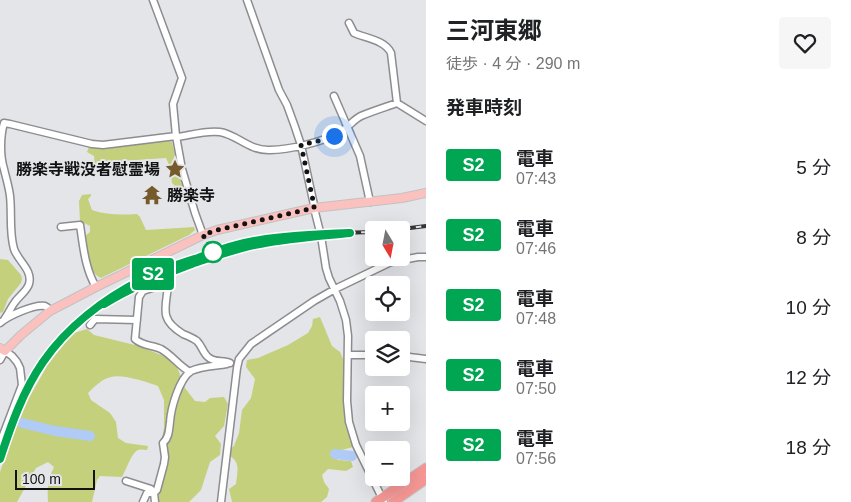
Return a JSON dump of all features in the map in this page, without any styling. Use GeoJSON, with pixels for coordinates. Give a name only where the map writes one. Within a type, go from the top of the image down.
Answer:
{"type":"FeatureCollection","features":[{"type":"Feature","properties":{"kind":"highway"},"geometry":{"type":"LineString","coordinates":[[381,501],[426,468]]}},
{"type":"Feature","properties":{"kind":"highway"},"geometry":{"type":"LineString","coordinates":[[393,502],[426,480]]}},
{"type":"Feature","properties":{"kind":"main road"},"geometry":{"type":"LineString","coordinates":[[3,350],[50,311],[203,235],[217,230],[314,208],[402,198],[426,193]]}},
{"type":"Feature","properties":{"kind":"street"},"geometry":{"type":"LineString","coordinates":[[153,0],[182,78],[173,104],[173,114],[182,169],[203,235]]}},
{"type":"Feature","properties":{"kind":"street"},"geometry":{"type":"LineString","coordinates":[[247,0],[301,145],[326,268],[346,320],[348,336],[347,401],[349,422],[356,445],[381,501]]}},
{"type":"Feature","properties":{"kind":"street"},"geometry":{"type":"LineString","coordinates":[[349,23],[354,33],[373,39],[389,49],[398,103],[426,121]]}},
{"type":"Feature","properties":{"kind":"street"},"geometry":{"type":"LineString","coordinates":[[334,96],[360,156],[370,202]]}},
{"type":"Feature","properties":{"kind":"street"},"geometry":{"type":"LineString","coordinates":[[3,321],[16,300],[26,290],[30,278],[14,248],[10,197],[2,158],[4,124],[92,144],[115,144],[219,132],[252,147],[268,150],[323,140],[334,136],[359,117],[398,103]]}},
{"type":"Feature","properties":{"kind":"street"},"geometry":{"type":"LineString","coordinates":[[61,227],[80,225],[88,267],[96,287]]}},
{"type":"Feature","properties":{"kind":"street"},"geometry":{"type":"LineString","coordinates":[[220,502],[238,363],[244,351],[293,315],[335,289],[391,262],[426,257]]}},
{"type":"Feature","properties":{"kind":"street"},"geometry":{"type":"LineString","coordinates":[[190,372],[168,353],[159,348],[138,342],[135,339],[140,294],[164,284],[168,286],[166,314],[173,328],[198,342],[209,359],[230,363]]}},
{"type":"Feature","properties":{"kind":"street"},"geometry":{"type":"LineString","coordinates":[[3,321],[24,310],[43,306],[50,311]]}},
{"type":"Feature","properties":{"kind":"street"},"geometry":{"type":"LineString","coordinates":[[90,325],[94,319],[137,320]]}},
{"type":"Feature","properties":{"kind":"street"},"geometry":{"type":"LineString","coordinates":[[0,360],[3,350],[12,356],[20,368],[22,385],[0,443]]}},
{"type":"Feature","properties":{"kind":"street"},"geometry":{"type":"LineString","coordinates":[[348,354],[365,355]]}},
{"type":"Feature","properties":{"kind":"street"},"geometry":{"type":"LineString","coordinates":[[410,357],[426,360]]}},
{"type":"Feature","properties":{"kind":"street"},"geometry":{"type":"LineString","coordinates":[[154,493],[157,490],[164,464],[163,445],[169,432],[172,407],[183,380],[190,372],[198,369],[238,363]]}},
{"type":"Feature","properties":{"kind":"street"},"geometry":{"type":"LineString","coordinates":[[126,481],[151,489],[154,493],[155,502]]}},
{"type":"Feature","properties":{"kind":"street"},"geometry":{"type":"LineString","coordinates":[[143,502],[147,493],[154,493]]}},
{"type":"Feature","properties":{"kind":"green space"},"geometry":{"type":"Polygon","coordinates":[[[172,142],[188,204],[181,202],[176,187],[172,183],[170,167],[166,158],[122,161],[113,163],[111,170],[101,172],[95,168],[94,156],[87,152],[89,146],[172,142]]]}},
{"type":"Feature","properties":{"kind":"green space"},"geometry":{"type":"Polygon","coordinates":[[[91,194],[88,199],[92,210],[114,214],[137,214],[146,230],[194,227],[195,230],[189,235],[101,278],[92,270],[87,260],[85,236],[90,232],[90,226],[80,221],[79,201],[82,195],[91,194]]]}},
{"type":"Feature","properties":{"kind":"green space"},"geometry":{"type":"Polygon","coordinates":[[[0,259],[8,260],[21,275],[22,279],[8,299],[3,312],[0,313],[0,259]]]}},
{"type":"Feature","properties":{"kind":"green space"},"geometry":{"type":"Polygon","coordinates":[[[320,317],[332,346],[340,352],[344,361],[344,417],[353,447],[338,451],[333,456],[338,460],[351,461],[353,467],[346,471],[328,469],[322,475],[329,489],[327,497],[321,502],[232,502],[229,489],[236,484],[238,468],[236,462],[230,456],[230,449],[234,446],[239,433],[242,410],[251,398],[255,379],[246,367],[247,360],[258,358],[288,345],[308,333],[313,319],[320,317]]]}},
{"type":"Feature","properties":{"kind":"green space"},"geometry":{"type":"Polygon","coordinates":[[[87,329],[94,335],[139,346],[161,355],[176,364],[185,388],[195,401],[205,402],[210,398],[224,397],[228,404],[224,426],[215,436],[221,444],[220,455],[210,462],[201,490],[189,502],[159,502],[159,493],[169,457],[162,440],[164,400],[158,386],[116,376],[102,381],[88,393],[91,400],[110,413],[116,422],[118,438],[126,443],[148,446],[147,450],[136,451],[122,477],[100,476],[97,480],[92,502],[48,502],[48,484],[54,467],[48,462],[36,468],[17,502],[0,502],[0,472],[12,437],[29,398],[47,366],[64,344],[74,333],[87,329]]]}},
{"type":"Feature","properties":{"kind":"waterway"},"geometry":{"type":"LineString","coordinates":[[22,423],[55,431],[90,436]]}},
{"type":"Feature","properties":{"kind":"waterway"},"geometry":{"type":"LineString","coordinates":[[335,454],[352,456]]}},
{"type":"Feature","properties":{"kind":"railway"},"geometry":{"type":"LineString","coordinates":[[410,228],[426,226]]}},
{"type":"Feature","properties":{"kind":"railway"},"geometry":{"type":"LineString","coordinates":[[0,458],[24,396],[43,362],[63,337],[113,295],[141,279],[162,270],[244,243],[302,235],[365,232]]}},
{"type":"Feature","properties":{"kind":"train","name":"S2"},"geometry":{"type":"LineString","coordinates":[[0,459],[26,390],[43,362],[74,325],[111,298],[141,279],[159,271],[239,244],[283,237],[350,233],[283,240],[214,256],[132,288],[104,304]]}},
{"type":"Feature","properties":{"kind":"place","name":"勝楽寺戦没者慰霊場"},"geometry":{"type":"Point","coordinates":[175,169]}},
{"type":"Feature","properties":{"kind":"place","name":"勝楽寺"},"geometry":{"type":"Point","coordinates":[152,195]}},
{"type":"Feature","properties":{"kind":"route"},"geometry":{"type":"LineString","coordinates":[[213,252],[203,235],[217,230],[314,208],[301,145],[334,136]]}}]}
